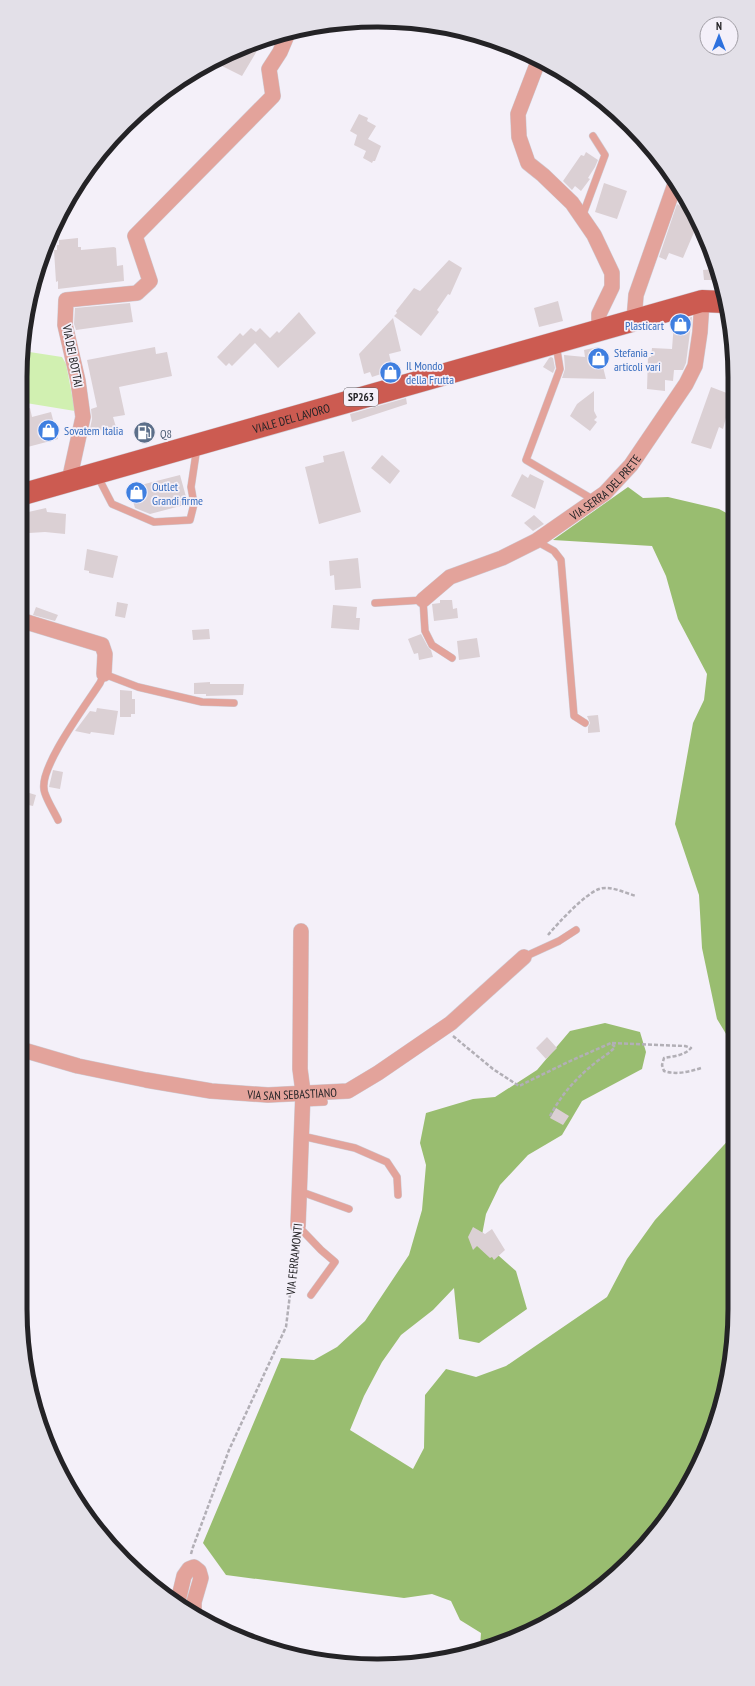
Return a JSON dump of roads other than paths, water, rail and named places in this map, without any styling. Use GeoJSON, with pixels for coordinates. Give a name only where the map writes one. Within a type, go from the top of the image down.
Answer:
{"type":"FeatureCollection","features":[{"type":"Feature","properties":{"kind":"main road","name":"VIALE DEL LAVORO"},"geometry":{"type":"LineString","coordinates":[[27,493],[702,301],[719,302]]}},
{"type":"Feature","properties":{"kind":"street","name":"VIA DEI BOTTAI"},"geometry":{"type":"LineString","coordinates":[[69,481],[82,417],[78,381],[65,325],[66,300],[137,293],[150,281],[135,236],[273,96],[269,69],[280,52],[285,40]]}},
{"type":"Feature","properties":{"kind":"street"},"geometry":{"type":"LineString","coordinates":[[536,67],[518,114],[519,137],[528,163],[543,175],[572,203],[594,235],[612,273],[612,287],[599,314],[599,330]]}},
{"type":"Feature","properties":{"kind":"street"},"geometry":{"type":"LineString","coordinates":[[634,320],[636,295],[673,189]]}},
{"type":"Feature","properties":{"kind":"street","name":"VIA SERRA DEL PRETE"},"geometry":{"type":"LineString","coordinates":[[423,600],[450,577],[502,558],[536,541],[605,493],[631,465],[686,384],[695,366],[700,332],[702,301]]}},
{"type":"Feature","properties":{"kind":"street"},"geometry":{"type":"LineString","coordinates":[[27,622],[102,645],[105,654],[104,674]]}},
{"type":"Feature","properties":{"kind":"street","name":"VIA FERRAMONTI"},"geometry":{"type":"LineString","coordinates":[[298,1226],[303,1098],[300,1069],[301,931]]}},
{"type":"Feature","properties":{"kind":"street","name":"VIA SAN SEBASTIANO"},"geometry":{"type":"LineString","coordinates":[[27,1051],[78,1066],[211,1091],[303,1098],[348,1091],[378,1073],[444,1027],[524,957]]}},
{"type":"Feature","properties":{"kind":"street"},"geometry":{"type":"LineString","coordinates":[[179,1597],[184,1576],[189,1569],[194,1568],[199,1571],[201,1578],[194,1607]]}},
{"type":"Feature","properties":{"kind":"lane"},"geometry":{"type":"LineString","coordinates":[[582,217],[605,155],[593,136]]}},
{"type":"Feature","properties":{"kind":"lane"},"geometry":{"type":"LineString","coordinates":[[556,342],[560,369],[526,460],[594,500]]}},
{"type":"Feature","properties":{"kind":"lane"},"geometry":{"type":"LineString","coordinates":[[96,473],[112,504],[154,522],[190,520],[194,504],[191,487],[197,444]]}},
{"type":"Feature","properties":{"kind":"lane"},"geometry":{"type":"LineString","coordinates":[[536,541],[554,551],[561,560],[574,716],[585,723]]}},
{"type":"Feature","properties":{"kind":"lane"},"geometry":{"type":"LineString","coordinates":[[375,603],[423,600],[426,631],[432,645],[452,658]]}},
{"type":"Feature","properties":{"kind":"lane"},"geometry":{"type":"LineString","coordinates":[[58,820],[44,789],[47,768],[66,735],[100,683],[104,674],[138,687],[202,702],[234,703]]}},
{"type":"Feature","properties":{"kind":"lane"},"geometry":{"type":"LineString","coordinates":[[524,957],[560,941],[576,930]]}},
{"type":"Feature","properties":{"kind":"lane"},"geometry":{"type":"LineString","coordinates":[[303,1098],[324,1102]]}},
{"type":"Feature","properties":{"kind":"lane"},"geometry":{"type":"LineString","coordinates":[[302,1136],[355,1148],[387,1162],[396,1177],[398,1195]]}},
{"type":"Feature","properties":{"kind":"lane"},"geometry":{"type":"LineString","coordinates":[[299,1192],[349,1209]]}},
{"type":"Feature","properties":{"kind":"lane"},"geometry":{"type":"LineString","coordinates":[[298,1226],[335,1262],[311,1295]]}},
{"type":"Feature","properties":{"kind":"place","name":"Plasticart"},"geometry":{"type":"Point","coordinates":[680,325]}},
{"type":"Feature","properties":{"kind":"place","name":"Stefania - articoli vari"},"geometry":{"type":"Point","coordinates":[598,359]}},
{"type":"Feature","properties":{"kind":"place","name":"Il Mondo della Frutta"},"geometry":{"type":"Point","coordinates":[391,372]}},
{"type":"Feature","properties":{"kind":"place","name":"Sovatem Italia"},"geometry":{"type":"Point","coordinates":[49,430]}},
{"type":"Feature","properties":{"kind":"place","name":"Q8"},"geometry":{"type":"Point","coordinates":[145,433]}},
{"type":"Feature","properties":{"kind":"place","name":"Outlet Grandi firme"},"geometry":{"type":"Point","coordinates":[137,493]}}]}
